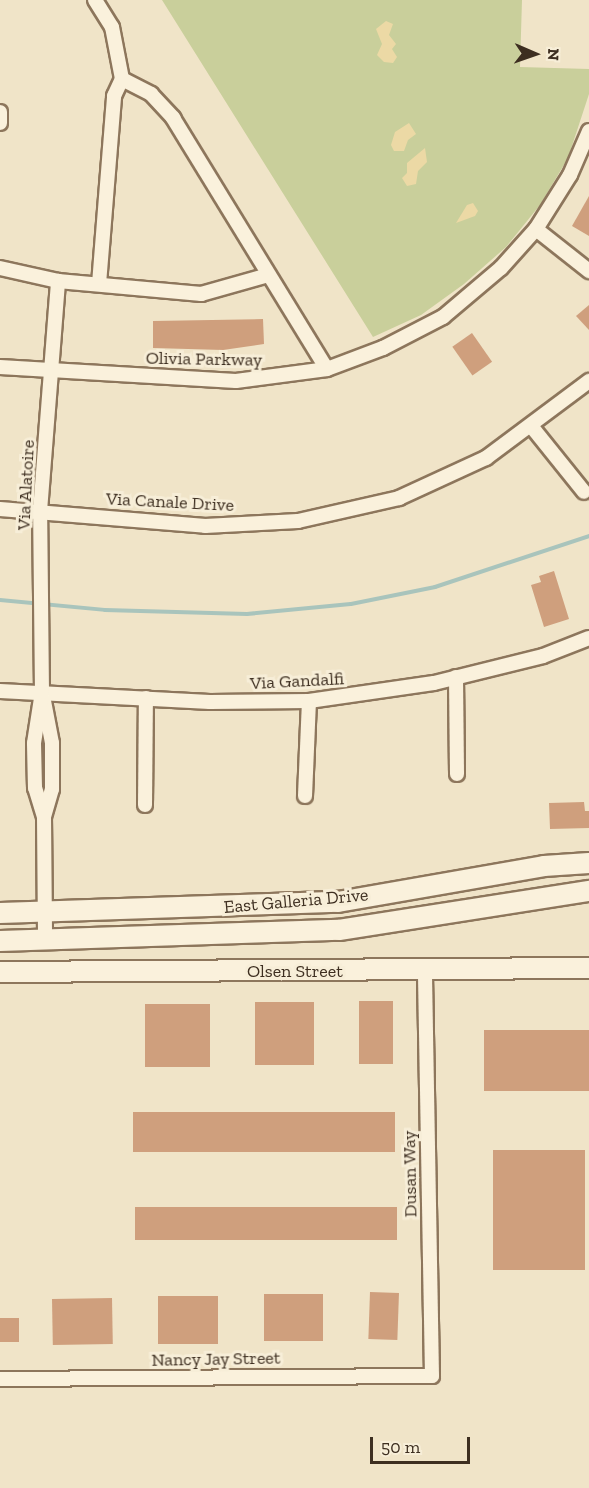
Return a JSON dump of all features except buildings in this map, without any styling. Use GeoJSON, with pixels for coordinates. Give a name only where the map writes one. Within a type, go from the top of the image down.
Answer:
{"type":"FeatureCollection","features":[{"type":"Feature","properties":{"kind":"main road","name":"East Galleria Drive"},"geometry":{"type":"LineString","coordinates":[[0,913],[338,902],[544,866],[589,863]]}},
{"type":"Feature","properties":{"kind":"main road","name":"East Galleria Drive"},"geometry":{"type":"LineString","coordinates":[[0,941],[339,930],[589,891]]}},
{"type":"Feature","properties":{"kind":"main road","name":"Olsen Street"},"geometry":{"type":"LineString","coordinates":[[0,972],[425,971],[589,968]]}},
{"type":"Feature","properties":{"kind":"street"},"geometry":{"type":"LineString","coordinates":[[95,0],[112,27],[122,79],[114,96],[99,284]]}},
{"type":"Feature","properties":{"kind":"street"},"geometry":{"type":"LineString","coordinates":[[122,79],[151,94],[173,118],[327,369]]}},
{"type":"Feature","properties":{"kind":"street"},"geometry":{"type":"LineString","coordinates":[[0,112],[0,123]]}},
{"type":"Feature","properties":{"kind":"street","name":"Olivia Parkway"},"geometry":{"type":"LineString","coordinates":[[0,367],[236,381],[327,369],[384,348],[443,316],[501,268],[536,229],[570,175],[589,131]]}},
{"type":"Feature","properties":{"kind":"street"},"geometry":{"type":"LineString","coordinates":[[536,229],[589,271]]}},
{"type":"Feature","properties":{"kind":"street"},"geometry":{"type":"LineString","coordinates":[[0,268],[58,281],[201,294],[268,275]]}},
{"type":"Feature","properties":{"kind":"street","name":"Via Alatoire"},"geometry":{"type":"LineString","coordinates":[[45,940],[44,817],[52,789],[52,743],[42,692],[40,512],[58,281]]}},
{"type":"Feature","properties":{"kind":"street","name":"Via Canale Drive"},"geometry":{"type":"LineString","coordinates":[[0,509],[205,526],[298,521],[399,498],[486,458],[532,427],[589,381]]}},
{"type":"Feature","properties":{"kind":"street"},"geometry":{"type":"LineString","coordinates":[[532,427],[585,492]]}},
{"type":"Feature","properties":{"kind":"street","name":"Via Gandalfi"},"geometry":{"type":"LineString","coordinates":[[0,691],[146,698],[309,702],[456,677],[543,656],[589,638]]}},
{"type":"Feature","properties":{"kind":"street"},"geometry":{"type":"LineString","coordinates":[[456,677],[458,774]]}},
{"type":"Feature","properties":{"kind":"street"},"geometry":{"type":"LineString","coordinates":[[146,698],[146,805]]}},
{"type":"Feature","properties":{"kind":"street"},"geometry":{"type":"LineString","coordinates":[[305,796],[309,702]]}},
{"type":"Feature","properties":{"kind":"street","name":"Dusan Way"},"geometry":{"type":"LineString","coordinates":[[425,971],[432,1376]]}},
{"type":"Feature","properties":{"kind":"street","name":"Nancy Jay Street"},"geometry":{"type":"LineString","coordinates":[[0,1379],[432,1376]]}},
{"type":"Feature","properties":{"kind":"green space"},"geometry":{"type":"Polygon","coordinates":[[[162,0],[522,0],[520,67],[589,69],[589,94],[568,158],[540,205],[506,247],[464,284],[421,315],[373,337],[162,0]]]}},
{"type":"Feature","properties":{"kind":"sand"},"geometry":{"type":"Polygon","coordinates":[[[386,21],[393,24],[389,35],[396,44],[392,49],[397,57],[393,63],[384,62],[377,55],[382,44],[376,29],[386,21]]]}},
{"type":"Feature","properties":{"kind":"sand"},"geometry":{"type":"Polygon","coordinates":[[[409,123],[416,134],[408,140],[404,151],[394,151],[391,145],[395,132],[409,123]]]}},
{"type":"Feature","properties":{"kind":"sand"},"geometry":{"type":"Polygon","coordinates":[[[425,148],[427,162],[418,171],[416,184],[407,186],[402,178],[407,173],[407,163],[425,148]]]}},
{"type":"Feature","properties":{"kind":"sand"},"geometry":{"type":"Polygon","coordinates":[[[473,203],[478,211],[475,216],[456,223],[467,205],[473,203]]]}},
{"type":"Feature","properties":{"kind":"waterway"},"geometry":{"type":"LineString","coordinates":[[0,600],[105,610],[247,614],[351,604],[435,587],[589,536]]}}]}
